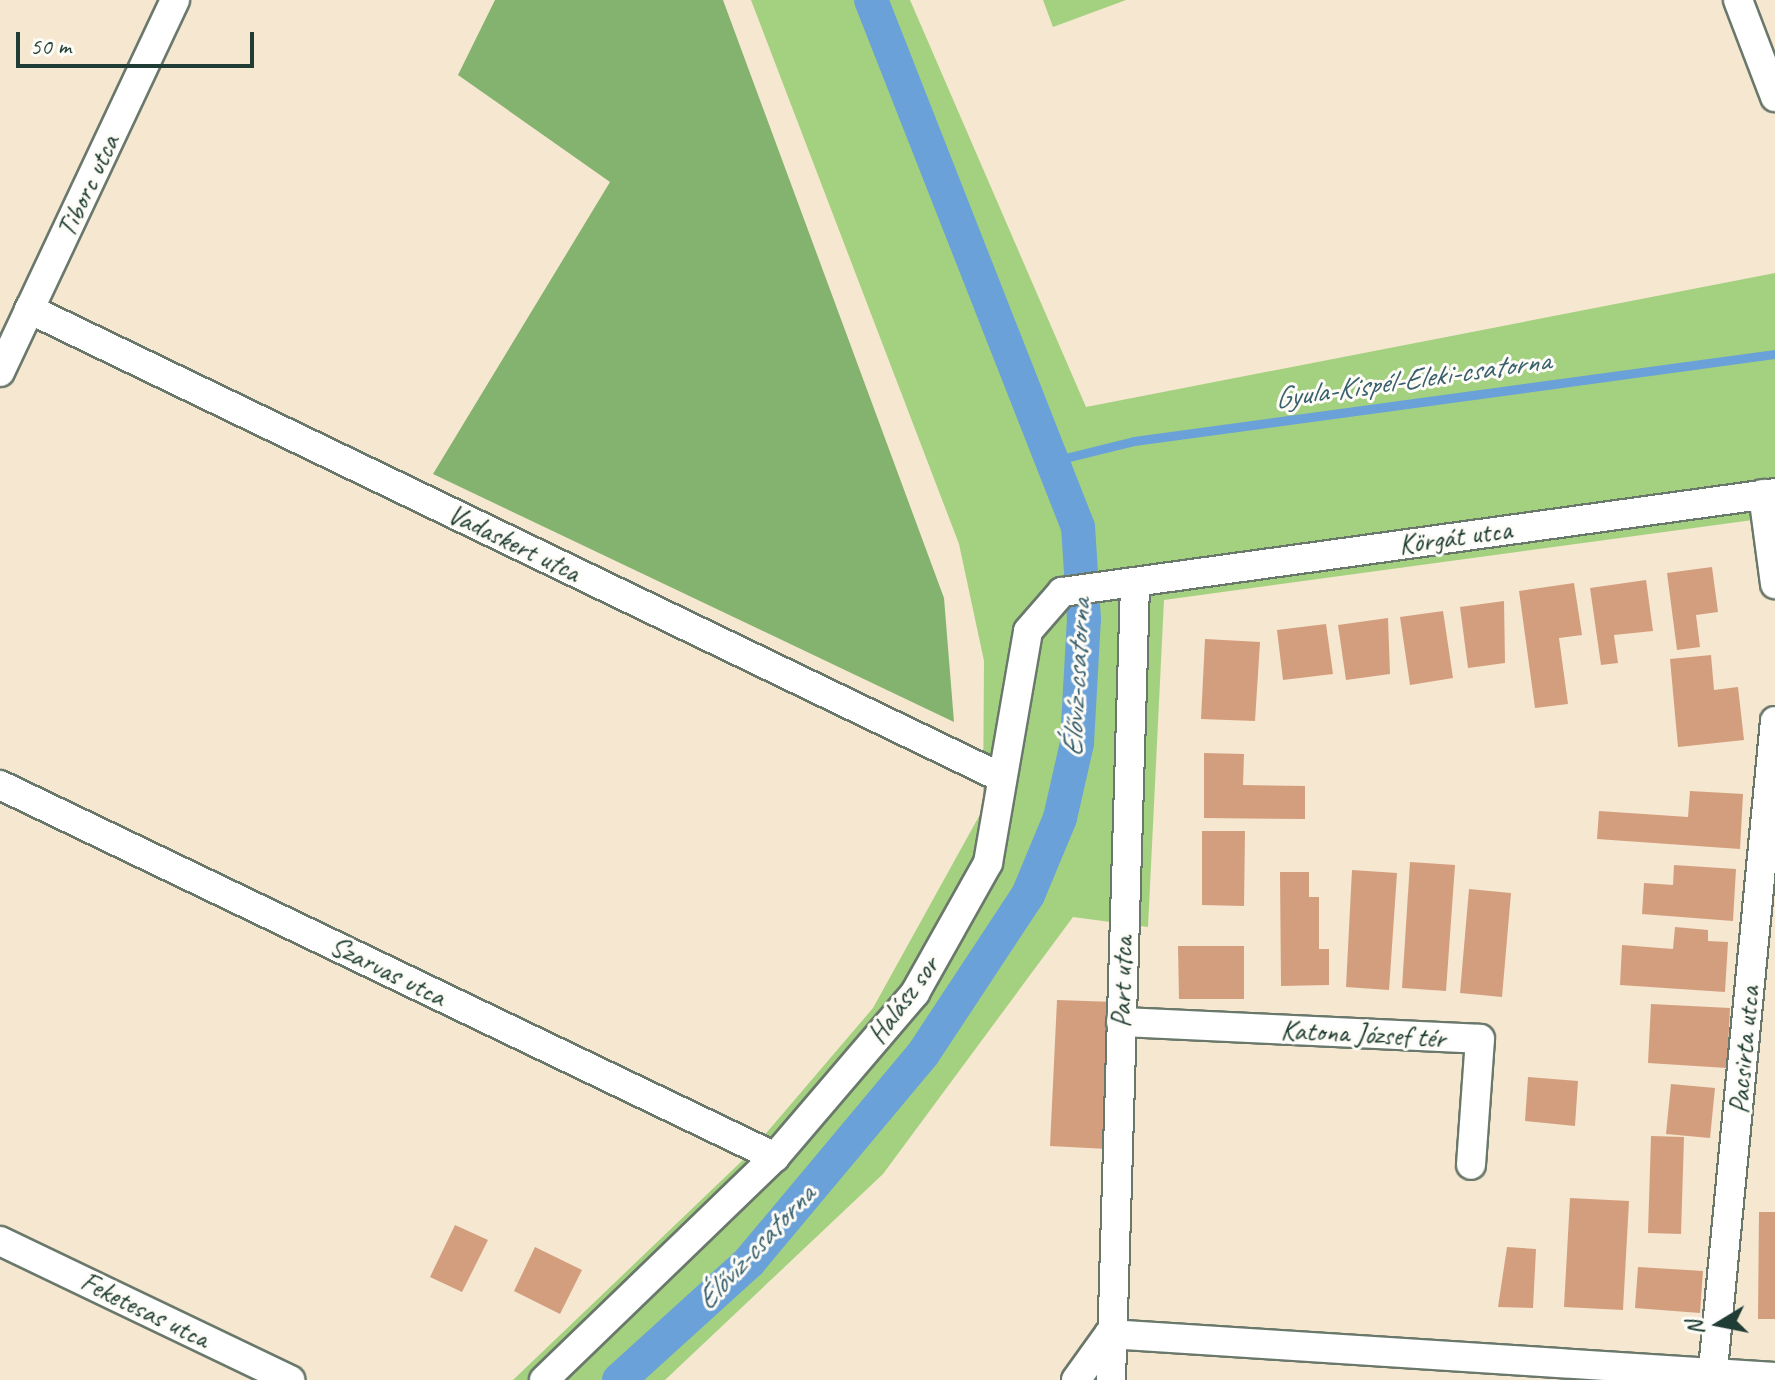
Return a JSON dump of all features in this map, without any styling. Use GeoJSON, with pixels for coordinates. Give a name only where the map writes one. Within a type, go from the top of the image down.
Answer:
{"type":"FeatureCollection","features":[{"type":"Feature","properties":{"kind":"street","name":"Tiborc utca"},"geometry":{"type":"LineString","coordinates":[[0,372],[175,0]]}},
{"type":"Feature","properties":{"kind":"street"},"geometry":{"type":"LineString","coordinates":[[1738,0],[1775,97]]}},
{"type":"Feature","properties":{"kind":"street","name":"Vadaskert utca"},"geometry":{"type":"LineString","coordinates":[[29,309],[1000,777]]}},
{"type":"Feature","properties":{"kind":"street"},"geometry":{"type":"LineString","coordinates":[[1769,494],[1775,584]]}},
{"type":"Feature","properties":{"kind":"street","name":"Körgát utca"},"geometry":{"type":"LineString","coordinates":[[1135,584],[1769,494]]}},
{"type":"Feature","properties":{"kind":"street","name":"Halász sor"},"geometry":{"type":"LineString","coordinates":[[544,1380],[775,1157],[915,993],[988,863],[1002,818],[1000,777],[1028,631],[1062,592],[1135,584]]}},
{"type":"Feature","properties":{"kind":"street","name":"Part utca"},"geometry":{"type":"LineString","coordinates":[[1111,1380],[1109,1334],[1135,584]]}},
{"type":"Feature","properties":{"kind":"street","name":"Pacsirta utca"},"geometry":{"type":"LineString","coordinates":[[1712,1377],[1775,721]]}},
{"type":"Feature","properties":{"kind":"street","name":"Szarvas utca"},"geometry":{"type":"LineString","coordinates":[[0,785],[775,1157]]}},
{"type":"Feature","properties":{"kind":"street","name":"Katona József tér"},"geometry":{"type":"LineString","coordinates":[[1121,1022],[1480,1039],[1471,1165]]}},
{"type":"Feature","properties":{"kind":"street","name":"Feketesas utca"},"geometry":{"type":"LineString","coordinates":[[0,1241],[290,1380]]}},
{"type":"Feature","properties":{"kind":"street"},"geometry":{"type":"LineString","coordinates":[[1076,1380],[1109,1334],[1712,1377],[1775,1377]]}},
{"type":"Feature","properties":{"kind":"green space"},"geometry":{"type":"Polygon","coordinates":[[[495,0],[723,0],[944,598],[954,722],[433,474],[610,182],[458,75],[495,0]]]}},
{"type":"Feature","properties":{"kind":"green space"},"geometry":{"type":"Polygon","coordinates":[[[751,0],[910,0],[1086,407],[1775,273],[1775,517],[1164,600],[1148,927],[1073,917],[883,1174],[665,1380],[513,1380],[745,1158],[873,1008],[983,809],[984,661],[959,544],[751,0]]]}},
{"type":"Feature","properties":{"kind":"green space"},"geometry":{"type":"Polygon","coordinates":[[[1043,0],[1126,0],[1053,27],[1043,0]]]}},
{"type":"Feature","properties":{"kind":"building"},"geometry":{"type":"Polygon","coordinates":[[[1712,567],[1718,612],[1696,615],[1700,647],[1677,650],[1667,573],[1712,567]]]}},
{"type":"Feature","properties":{"kind":"building"},"geometry":{"type":"Polygon","coordinates":[[[1646,580],[1653,631],[1614,635],[1618,663],[1601,665],[1590,588],[1646,580]]]}},
{"type":"Feature","properties":{"kind":"building"},"geometry":{"type":"Polygon","coordinates":[[[1574,583],[1582,635],[1559,638],[1568,704],[1535,708],[1519,591],[1574,583]]]}},
{"type":"Feature","properties":{"kind":"building"},"geometry":{"type":"Polygon","coordinates":[[[1504,601],[1505,663],[1468,668],[1460,607],[1504,601]]]}},
{"type":"Feature","properties":{"kind":"building"},"geometry":{"type":"Polygon","coordinates":[[[1443,611],[1453,678],[1410,685],[1400,617],[1443,611]]]}},
{"type":"Feature","properties":{"kind":"building"},"geometry":{"type":"Polygon","coordinates":[[[1388,618],[1390,674],[1346,680],[1338,625],[1388,618]]]}},
{"type":"Feature","properties":{"kind":"building"},"geometry":{"type":"Polygon","coordinates":[[[1326,624],[1333,674],[1283,680],[1277,630],[1326,624]]]}},
{"type":"Feature","properties":{"kind":"building"},"geometry":{"type":"Polygon","coordinates":[[[1205,639],[1260,642],[1255,721],[1201,719],[1205,639]]]}},
{"type":"Feature","properties":{"kind":"building"},"geometry":{"type":"Polygon","coordinates":[[[1711,655],[1714,690],[1738,687],[1744,740],[1678,747],[1670,659],[1711,655]]]}},
{"type":"Feature","properties":{"kind":"building"},"geometry":{"type":"Polygon","coordinates":[[[1204,753],[1244,754],[1243,785],[1305,786],[1305,819],[1204,818],[1204,753]]]}},
{"type":"Feature","properties":{"kind":"building"},"geometry":{"type":"Polygon","coordinates":[[[1690,791],[1743,794],[1740,849],[1597,839],[1599,811],[1688,817],[1690,791]]]}},
{"type":"Feature","properties":{"kind":"building"},"geometry":{"type":"Polygon","coordinates":[[[1202,831],[1245,831],[1244,906],[1202,905],[1202,831]]]}},
{"type":"Feature","properties":{"kind":"building"},"geometry":{"type":"Polygon","coordinates":[[[1410,862],[1455,865],[1446,991],[1402,988],[1410,862]]]}},
{"type":"Feature","properties":{"kind":"building"},"geometry":{"type":"Polygon","coordinates":[[[1674,865],[1736,869],[1733,921],[1642,914],[1644,883],[1673,885],[1674,865]]]}},
{"type":"Feature","properties":{"kind":"building"},"geometry":{"type":"Polygon","coordinates":[[[1352,870],[1397,873],[1389,990],[1346,987],[1352,870]]]}},
{"type":"Feature","properties":{"kind":"building"},"geometry":{"type":"Polygon","coordinates":[[[1280,872],[1309,872],[1309,897],[1319,897],[1319,949],[1329,949],[1329,985],[1281,986],[1280,872]]]}},
{"type":"Feature","properties":{"kind":"building"},"geometry":{"type":"Polygon","coordinates":[[[1469,889],[1511,893],[1502,997],[1460,993],[1469,889]]]}},
{"type":"Feature","properties":{"kind":"building"},"geometry":{"type":"Polygon","coordinates":[[[1675,927],[1708,930],[1708,941],[1728,942],[1725,992],[1620,985],[1622,945],[1673,949],[1675,927]]]}},
{"type":"Feature","properties":{"kind":"building"},"geometry":{"type":"Polygon","coordinates":[[[1178,946],[1244,946],[1244,999],[1179,999],[1178,946]]]}},
{"type":"Feature","properties":{"kind":"building"},"geometry":{"type":"Polygon","coordinates":[[[1057,1000],[1115,1002],[1108,1149],[1050,1146],[1057,1000]]]}},
{"type":"Feature","properties":{"kind":"building"},"geometry":{"type":"Polygon","coordinates":[[[1651,1004],[1730,1008],[1727,1068],[1648,1063],[1651,1004]]]}},
{"type":"Feature","properties":{"kind":"building"},"geometry":{"type":"Polygon","coordinates":[[[1528,1077],[1578,1081],[1575,1126],[1525,1121],[1528,1077]]]}},
{"type":"Feature","properties":{"kind":"building"},"geometry":{"type":"Polygon","coordinates":[[[1671,1084],[1715,1088],[1710,1138],[1666,1134],[1671,1084]]]}},
{"type":"Feature","properties":{"kind":"building"},"geometry":{"type":"Polygon","coordinates":[[[1651,1136],[1684,1137],[1681,1234],[1648,1233],[1651,1136]]]}},
{"type":"Feature","properties":{"kind":"building"},"geometry":{"type":"Polygon","coordinates":[[[1570,1198],[1629,1201],[1623,1310],[1564,1307],[1570,1198]]]}},
{"type":"Feature","properties":{"kind":"building"},"geometry":{"type":"Polygon","coordinates":[[[1759,1212],[1775,1212],[1775,1319],[1758,1319],[1759,1212]]]}},
{"type":"Feature","properties":{"kind":"building"},"geometry":{"type":"Polygon","coordinates":[[[455,1225],[488,1240],[462,1292],[430,1277],[455,1225]]]}},
{"type":"Feature","properties":{"kind":"building"},"geometry":{"type":"Polygon","coordinates":[[[535,1247],[582,1270],[560,1314],[514,1291],[535,1247]]]}},
{"type":"Feature","properties":{"kind":"building"},"geometry":{"type":"Polygon","coordinates":[[[1507,1247],[1536,1249],[1533,1308],[1498,1307],[1507,1247]]]}},
{"type":"Feature","properties":{"kind":"building"},"geometry":{"type":"Polygon","coordinates":[[[1638,1267],[1703,1271],[1700,1313],[1635,1308],[1638,1267]]]}},
{"type":"Feature","properties":{"kind":"waterway","name":"Élővíz-csatorna"},"geometry":{"type":"LineString","coordinates":[[619,1380],[749,1262],[923,1054],[1028,895],[1060,818],[1077,743],[1084,619],[1078,527],[871,0]]}},
{"type":"Feature","properties":{"kind":"waterway","name":"Gyula-Kispél-Eleki-csatorna"},"geometry":{"type":"LineString","coordinates":[[1057,460],[1134,441],[1775,354]]}}]}
